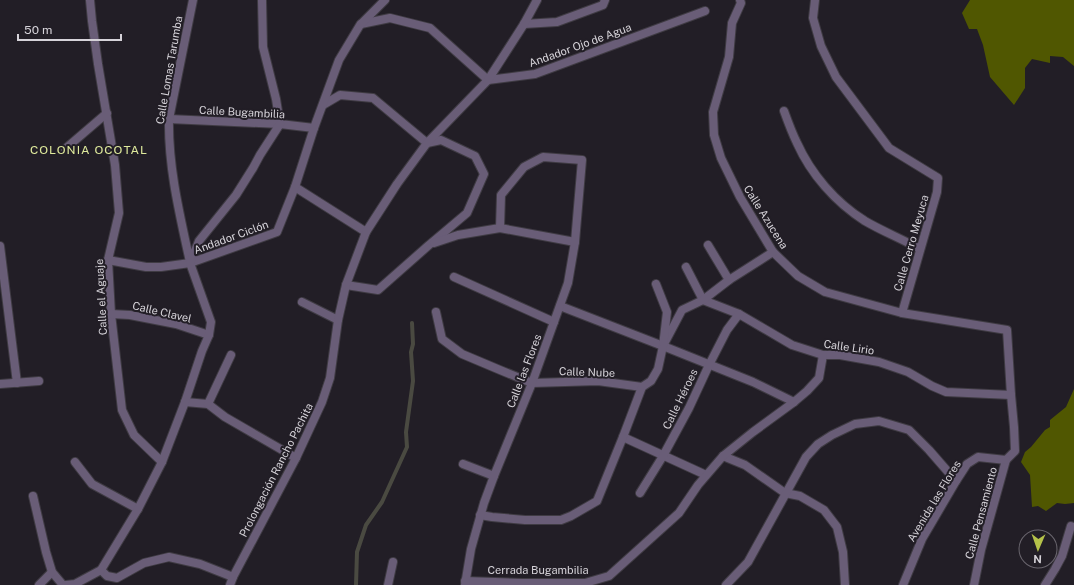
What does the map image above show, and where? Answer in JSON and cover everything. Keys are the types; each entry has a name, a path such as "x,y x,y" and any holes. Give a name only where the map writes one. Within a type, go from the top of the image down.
{"street":[{"name":"Calle el Aguaje","path":"90,0 98,64 115,165 119,213 108,260 111,314 122,410 134,434 162,462"},
{"name":"Calle Lomas Tarumba","path":"190,263 172,171 169,119 193,0"},
{"path":"66,585 75,584 101,570 138,509 162,462 185,402 202,350 209,335 211,322 190,263 199,241 236,195 280,124 276,99 263,47 262,0"},
{"name":"Andador Ciclón","path":"108,260 161,267 190,263 277,232 295,187 314,128 339,60 360,24 385,0"},
{"name":"Prolongación Rancho Pachita","path":"230,585 296,458 322,402 330,378 338,320 346,285 366,232 397,184 427,143 488,80 524,24 537,0"},
{"path":"524,24 557,22 603,5 605,0"},
{"name":"Calle Azucena","path":"740,0 741,3 732,23 729,57 713,112 714,135 721,158 740,196 773,252 798,276 825,292 902,313 1007,330"},
{"name":"Calle Cerro Meyuca","path":"815,0 813,18 821,46 836,77 889,148 938,178 937,192 902,313"},
{"name":"Andador Ojo de Agua","path":"488,80 535,74 705,11"},
{"path":"360,24 390,18 430,28 488,80"},
{"path":"323,105 340,95 374,98 427,143 441,140 475,156 484,174 467,213 378,290 346,285"},
{"path":"784,111 797,143 810,167 823,185 842,203 865,220 920,248"},
{"path":"65,149 107,113"},
{"name":"Calle Bugambilia","path":"169,119 280,124 314,128"},
{"name":"Calle las Flores","path":"465,583 471,549 480,515 494,476 532,383 568,283 575,242 582,160 543,157 524,167 501,194 500,228"},
{"path":"295,187 366,232"},
{"path":"430,245 458,235 500,228 575,242"},
{"path":"708,245 729,280"},
{"path":"0,246 17,383"},
{"path":"663,346 682,310 703,300 729,280 773,252"},
{"path":"686,267 703,300"},
{"path":"454,278 554,322"},
{"path":"480,515 525,520 561,520 571,516 597,500 642,387 650,381 658,369 663,346 667,312 656,284"},
{"name":"Calle Lirio","path":"703,300 739,314 792,345 823,355 840,355 879,362 908,372 932,386 946,392 1011,395"},
{"path":"302,302 338,320"},
{"path":"560,306 753,382 794,402"},
{"path":"436,312 442,339 462,354 532,383"},
{"name":"Calle Clavel","path":"111,314 130,315 176,324 209,335"},
{"name":"Calle Héroes","path":"640,493 663,456 689,408 727,330 739,314"},
{"name":"Calle Pensamiento","path":"974,585 981,550 1006,460 1015,451 1007,330"},
{"path":"208,404 231,354"},
{"path":"623,437 706,475 723,456 794,402 820,378 823,355"},
{"path":"0,384 39,381"},
{"name":"Calle Nube","path":"532,383 598,381 642,387"},
{"path":"185,402 208,404 226,417 296,458"},
{"path":"726,585 748,562 806,457 818,444 854,424 879,421 909,430 956,481"},
{"path":"723,456 744,465 785,493 800,496 824,510 837,527 843,552 845,585"},
{"name":"Avenida las Flores","path":"903,585 922,539 967,464 978,457 1006,460"},
{"path":"75,462 92,484 138,509"},
{"path":"463,464 494,476"},
{"name":"Cerrada Bugambilia","path":"465,583 585,583 609,576 679,513 706,475"},
{"path":"32,496 52,572 63,585"},
{"path":"1045,585 1062,556 1071,526"},
{"path":"101,570 107,576 117,578 144,563 169,557 200,564 233,577"},
{"path":"388,585 393,562"},
{"path":"39,585 52,572"}],"green space":[{"path":"970,0 1074,0 1074,66 1063,57 1050,56 1050,63 1032,59 1025,68 1025,88 1014,105 990,77 983,45 977,29 969,29 962,13"},
{"path":"1074,389 1074,503 1057,503 1046,511 1038,506 1032,507 1030,475 1021,462 1025,452 1045,430 1050,427 1050,420 1066,407"}],"waterway":[{"path":"356,585 357,552 366,525 382,502 407,447 406,432 413,381 411,352 413,344 412,323"}],"district":[{"name":"COLONIA OCOTAL","path":"89,150"}]}
